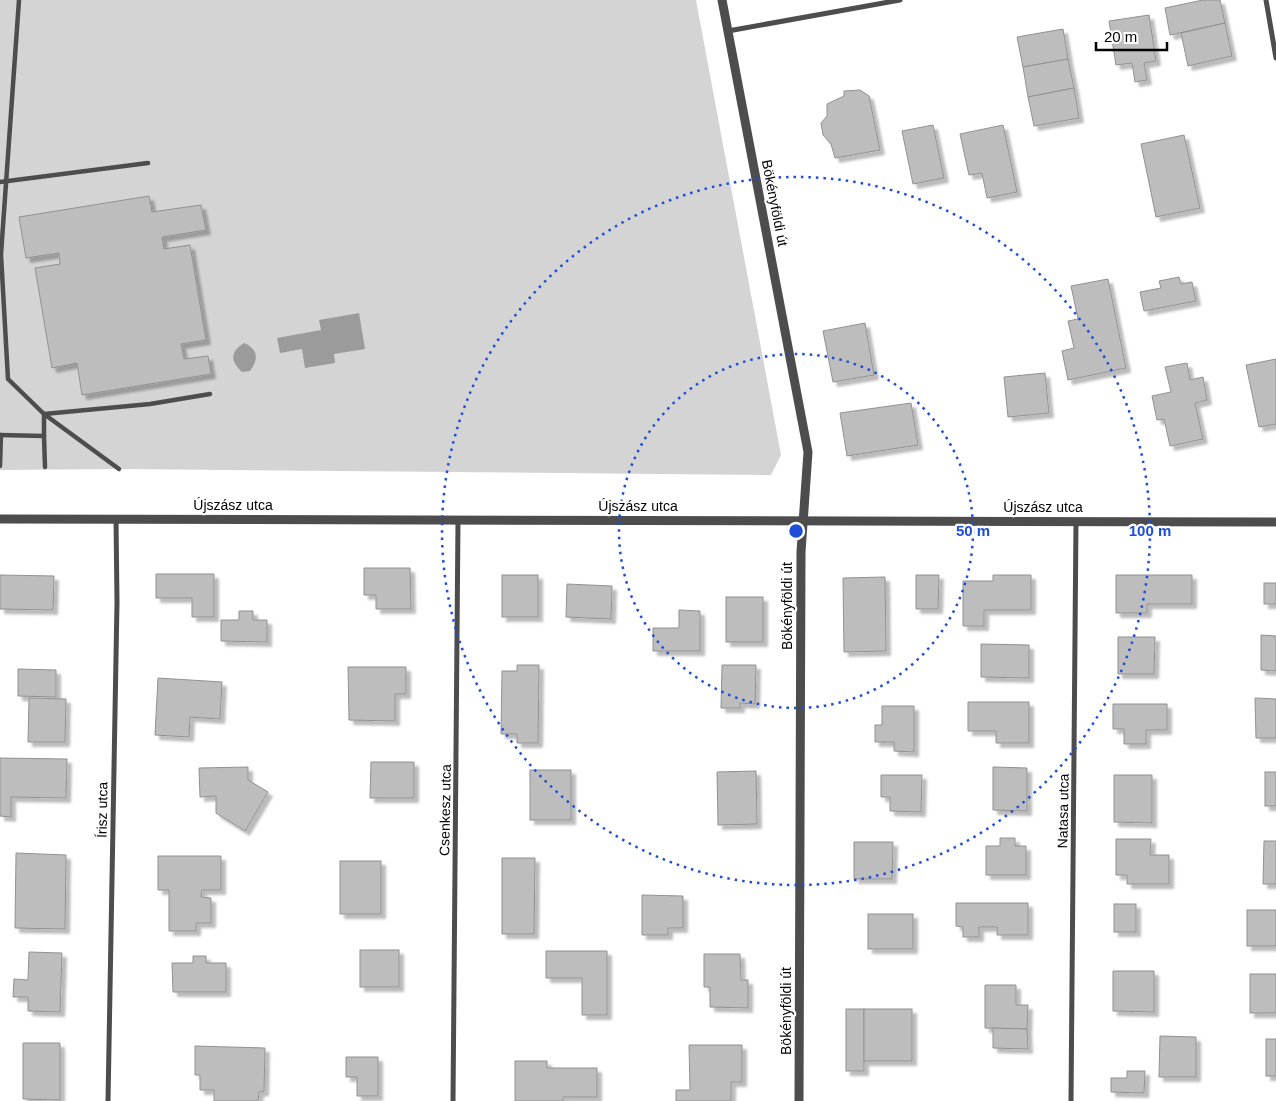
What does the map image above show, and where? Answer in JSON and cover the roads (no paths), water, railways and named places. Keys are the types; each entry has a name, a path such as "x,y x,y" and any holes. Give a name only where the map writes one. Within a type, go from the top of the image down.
{"street":[{"path":"19,0 1,254 8,379 44,414 119,469"},
{"name":"Bökényföldi út","path":"722,0 808,452 801,552 799,1101"},
{"path":"728,31 900,0"},
{"path":"1266,0 1276,58"},
{"path":"0,182 148,164"},
{"path":"44,414 150,404 210,394"},
{"path":"44,414 45,467"},
{"path":"0,466 1,435 44,436"},
{"name":"Újszász utca","path":"0,519 1076,520 1276,522"},
{"name":"Írisz utca","path":"108,1101 117,622 116,519"},
{"name":"Csenkesz utca","path":"452,1101 458,520"},
{"name":"Natasa utca","path":"1071,1101 1076,520"}]}
